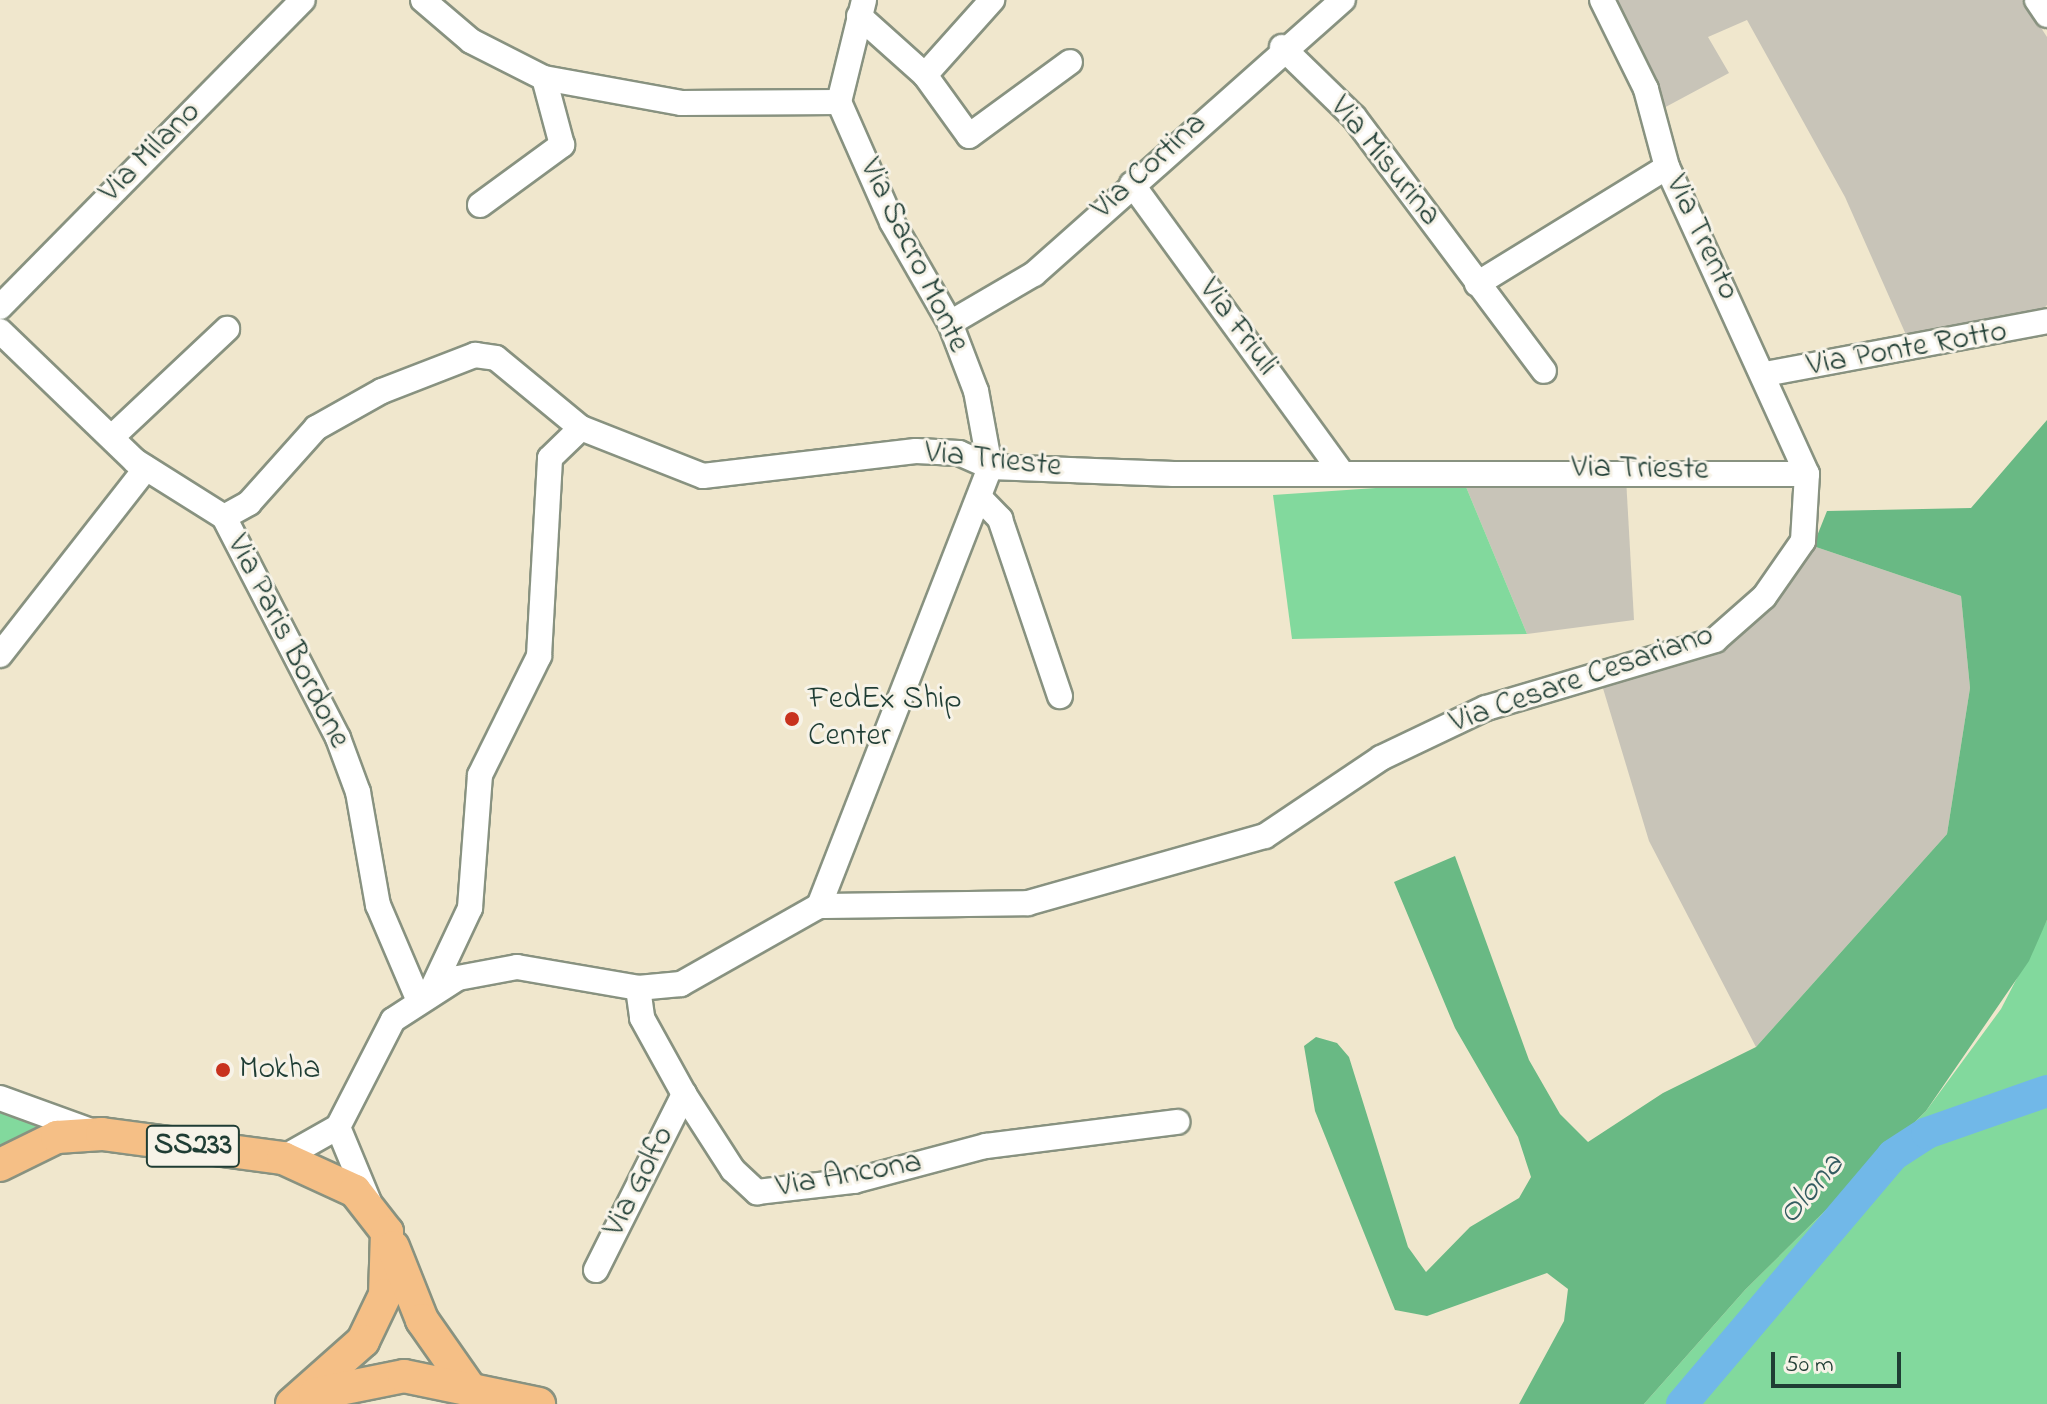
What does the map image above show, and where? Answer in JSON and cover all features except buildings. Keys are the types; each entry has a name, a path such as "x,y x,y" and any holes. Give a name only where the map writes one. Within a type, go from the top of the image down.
{"main road":[{"name":"SS233","path":"0,1165 57,1137 102,1134 283,1158 328,1174 379,1219"},
{"path":"379,1219 452,1391"},
{"path":"294,1402 356,1349 378,1318 389,1268 379,1219"},
{"path":"294,1402 354,1381 404,1376 452,1391 539,1404"}],"street":[{"name":"Via Milano","path":"0,307 303,0"},
{"path":"423,0 471,41 544,78 681,103 839,102 861,8"},
{"path":"925,75 992,0"},
{"name":"Via Cortina","path":"950,323 1034,274 1288,43 1343,0"},
{"name":"Via Trento","path":"1602,0 1646,89 1667,167 1765,374 1807,474"},
{"path":"2037,0 2047,15"},
{"path":"861,8 925,75 969,136 1070,62"},
{"name":"Via Misurina","path":"1288,43 1354,117 1544,371"},
{"path":"480,205 562,145 544,78"},
{"name":"Via Sacro Monte","path":"819,906 981,499 990,467 976,391 950,323 892,222 839,102"},
{"path":"1477,284 1667,167"},
{"name":"Via Friuli","path":"1132,184 1342,473"},
{"name":"Via Ponte Rotto","path":"1765,374 2047,321"},
{"path":"112,437 227,329"},
{"name":"Via Paris Bordone","path":"0,331 146,468 224,517 317,694 358,792 378,905 424,995"},
{"name":"Via Trieste","path":"224,517 249,503 316,428 455,359 496,358 581,428 703,476 916,451 959,453 990,467 1342,473 1807,474"},
{"path":"283,1158 338,1127 372,1052 424,995 470,908 480,775 539,656 550,458 581,428"},
{"path":"0,655 146,468"},
{"name":"Via Cesare Cesariano","path":"424,995 517,967 638,988 681,984 819,906 1028,903 1265,836 1381,758 1486,708 1715,640 1764,597 1803,541 1807,474"},
{"path":"981,499 1000,519 1060,696"},
{"name":"Via Ancona","path":"638,988 642,1018 684,1094 733,1170 757,1192 854,1181 986,1146 1177,1122"},
{"name":"Via Golfo","path":"596,1270 684,1094"},
{"path":"0,1098 102,1134"},
{"path":"338,1127 379,1219"}],"shaded area":[{"path":"1613,0 2023,0 2047,37 2047,305 2037,316 1907,337 1845,197 1747,20 1708,37 1729,73 1660,110"},
{"path":"1626,478 1634,620 1527,634 1464,482"},
{"path":"1813,546 1961,596 1970,688 1947,834 1756,1047 1649,841 1602,685 1719,647 1769,612"}],"green space":[{"path":"2047,420 2047,920 2029,961 1926,1111 1745,1290 1644,1404 1519,1404 1564,1321 1568,1289 1547,1273 1427,1316 1395,1310 1315,1111 1304,1046 1316,1037 1337,1043 1349,1057 1408,1247 1426,1272 1470,1227 1519,1198 1531,1177 1518,1137 1455,1028 1394,882 1455,856 1529,1060 1560,1114 1588,1142 1663,1093 1756,1047 1947,834 1970,688 1961,596 1813,546 1827,511 1971,508"},
{"path":"1464,482 1527,634 1292,639 1273,495"},
{"path":"2047,920 2047,1404 1644,1404 1745,1290 1926,1111 2001,1009"},
{"path":"0,1110 11,1116 38,1127 0,1147"}],"waterway":[{"name":"Olona","path":"1682,1404 1893,1155 1927,1133 2047,1091"}],"place":[{"name":"FedEx Ship Center","path":"792,719"},
{"name":"Mokha","path":"223,1070"}]}
